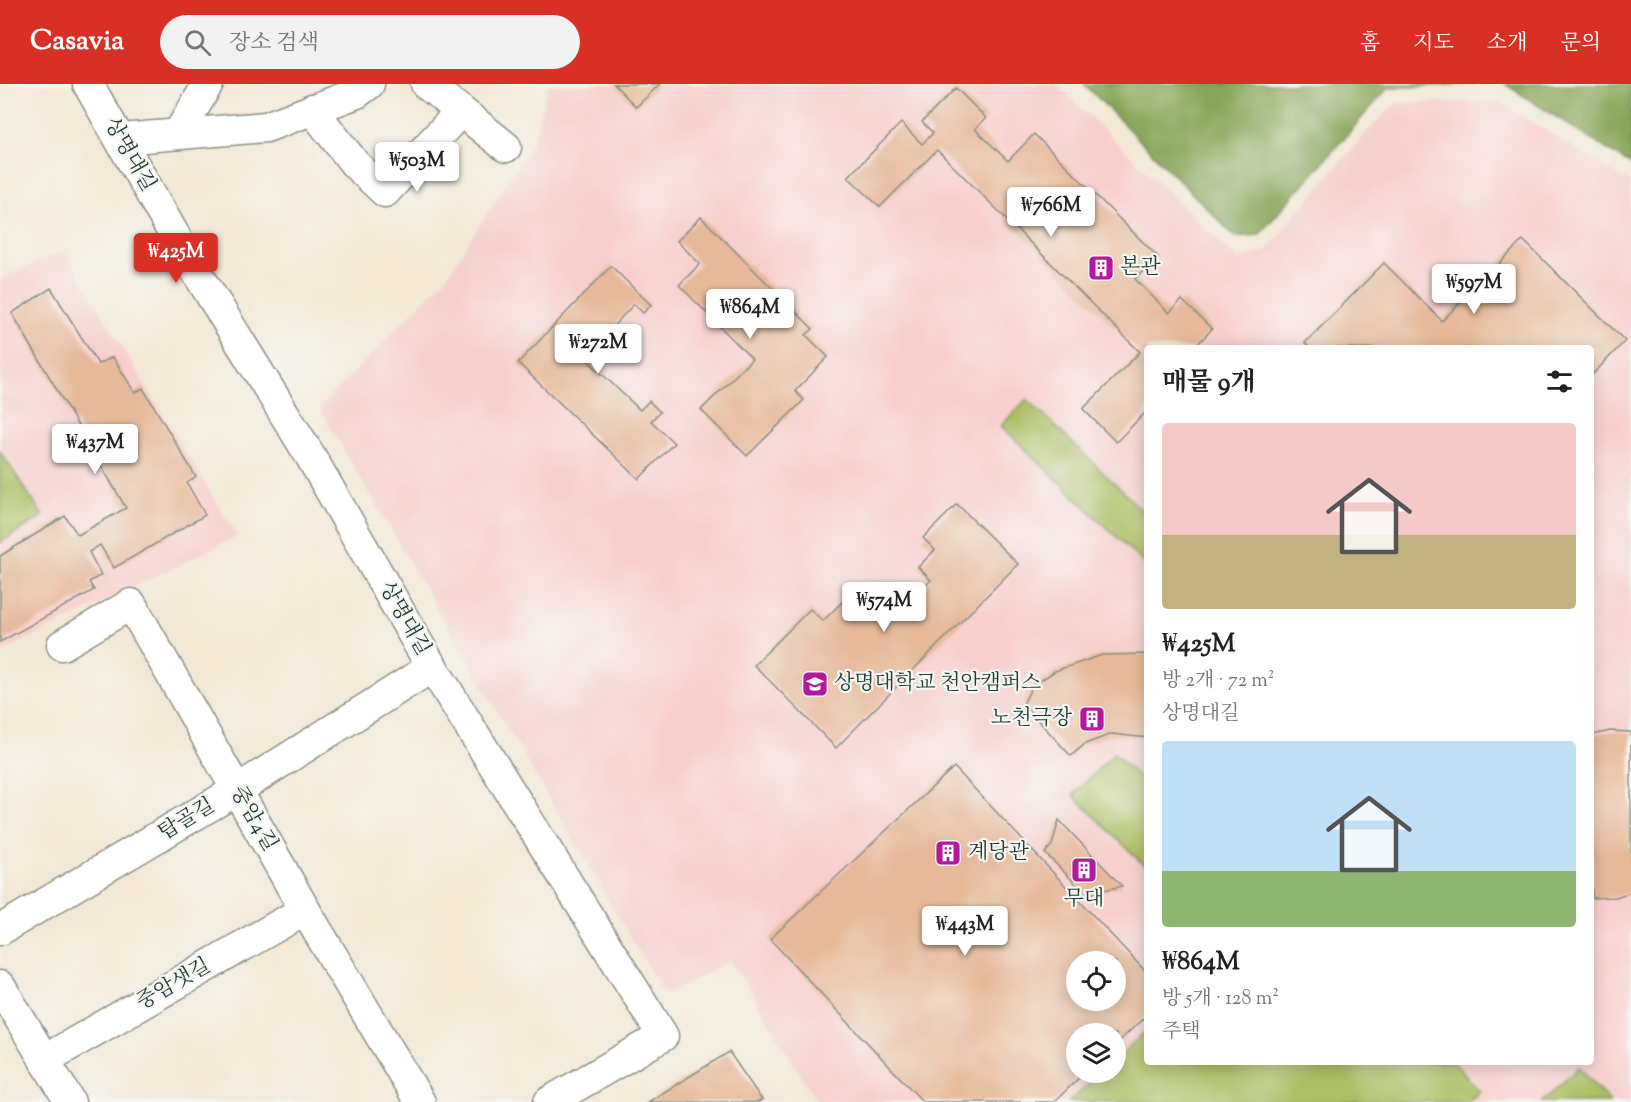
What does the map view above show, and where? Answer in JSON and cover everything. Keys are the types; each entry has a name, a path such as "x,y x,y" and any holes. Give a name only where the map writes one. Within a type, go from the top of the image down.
{"street":[{"name":"상명대길","path":"88,84 180,245 311,458 432,667 663,1036 549,1102"},
{"path":"178,134 208,84"},
{"path":"120,139 266,127 357,93 369,84"},
{"path":"426,84 506,147"},
{"path":"312,110 355,164 385,192 461,111"},
{"name":"중암4길","path":"62,645 130,603 305,910 420,1102"},
{"name":"탑골길","path":"0,930 237,790 432,667"},
{"name":"중암샛길","path":"44,1060 305,910"},
{"path":"0,987 70,1102"}],"shaded area":[{"name":"상명대학교 천안캠퍼스","path":"549,84 1056,84 1239,260 1266,251 1347,154 1395,103 1497,101 1631,183 1631,1102 817,1102 731,960 665,996 319,408 446,278 532,143"},
{"path":"64,251 237,536 0,653 0,279"}],"green space":[{"path":"1084,84 1474,84 1388,88 1259,235 1235,237"},
{"path":"1505,84 1631,84 1631,165"},
{"path":"1027,399 1144,512 1144,563 1001,426"},
{"path":"0,451 43,516 0,543"},
{"path":"1114,753 1144,782 1144,865 1073,795"},
{"path":"1144,1033 1144,1065 1456,1065 1480,1091 1468,1102 1069,1102 1090,1083 1126,1083 1126,1050"},
{"path":"1579,1067 1610,1102 1542,1102"}],"building":[{"path":"614,84 660,84 636,107"},
{"name":"본관","path":"956,88 986,118 975,129 1008,161 1034,134 1158,257 1135,279 1169,313 1182,300 1212,329 1197,345 1144,345 1144,414 1116,442 1083,409 1140,352 937,150 880,207 848,177 901,123 922,144 933,133 922,122"},
{"path":"701,217 813,329 806,335 828,357 795,391 804,400 747,456 701,410 752,359 679,285 700,264 677,241"},
{"path":"1523,240 1625,341 1594,373 1594,345 1307,345 1305,343 1384,263 1442,321"},
{"path":"611,266 651,305 643,313 634,304 584,357 640,410 649,401 660,412 651,421 674,443 639,479 518,363"},
{"path":"51,288 98,364 113,357 135,393 143,388 196,477 187,483 205,515 114,568 100,545 89,552 101,575 89,582 94,590 0,642 0,556 65,516 78,535 126,508 12,313"},
{"path":"957,504 1018,564 836,748 754,665 810,609 823,621 842,602 857,616 873,599 893,619 931,580 918,567 935,550 923,538"},
{"name":"노천극장","path":"1144,654 1144,738 1112,734 1085,744 1071,756 1023,704 1032,686 1055,671 1102,655"},
{"path":"1610,731 1631,732 1631,892 1616,897 1594,898 1594,735"},
{"name":"계당관","path":"954,767 1144,970 1144,1018 1126,1035 1126,1023 1066,1023 1066,1083 1074,1083 1054,1102 923,1102 770,939"},
{"name":"무대","path":"1059,820 1122,886 1095,892 1089,897 1045,853 1052,845"},
{"path":"729,1052 762,1100 758,1102 648,1102"}],"place":[{"name":"본관","path":"1101,268"},
{"name":"상명대학교 천안캠퍼스","path":"815,684"},
{"name":"노천극장","path":"1092,719"},
{"name":"계당관","path":"948,853"},
{"name":"무대","path":"1084,870"}]}
